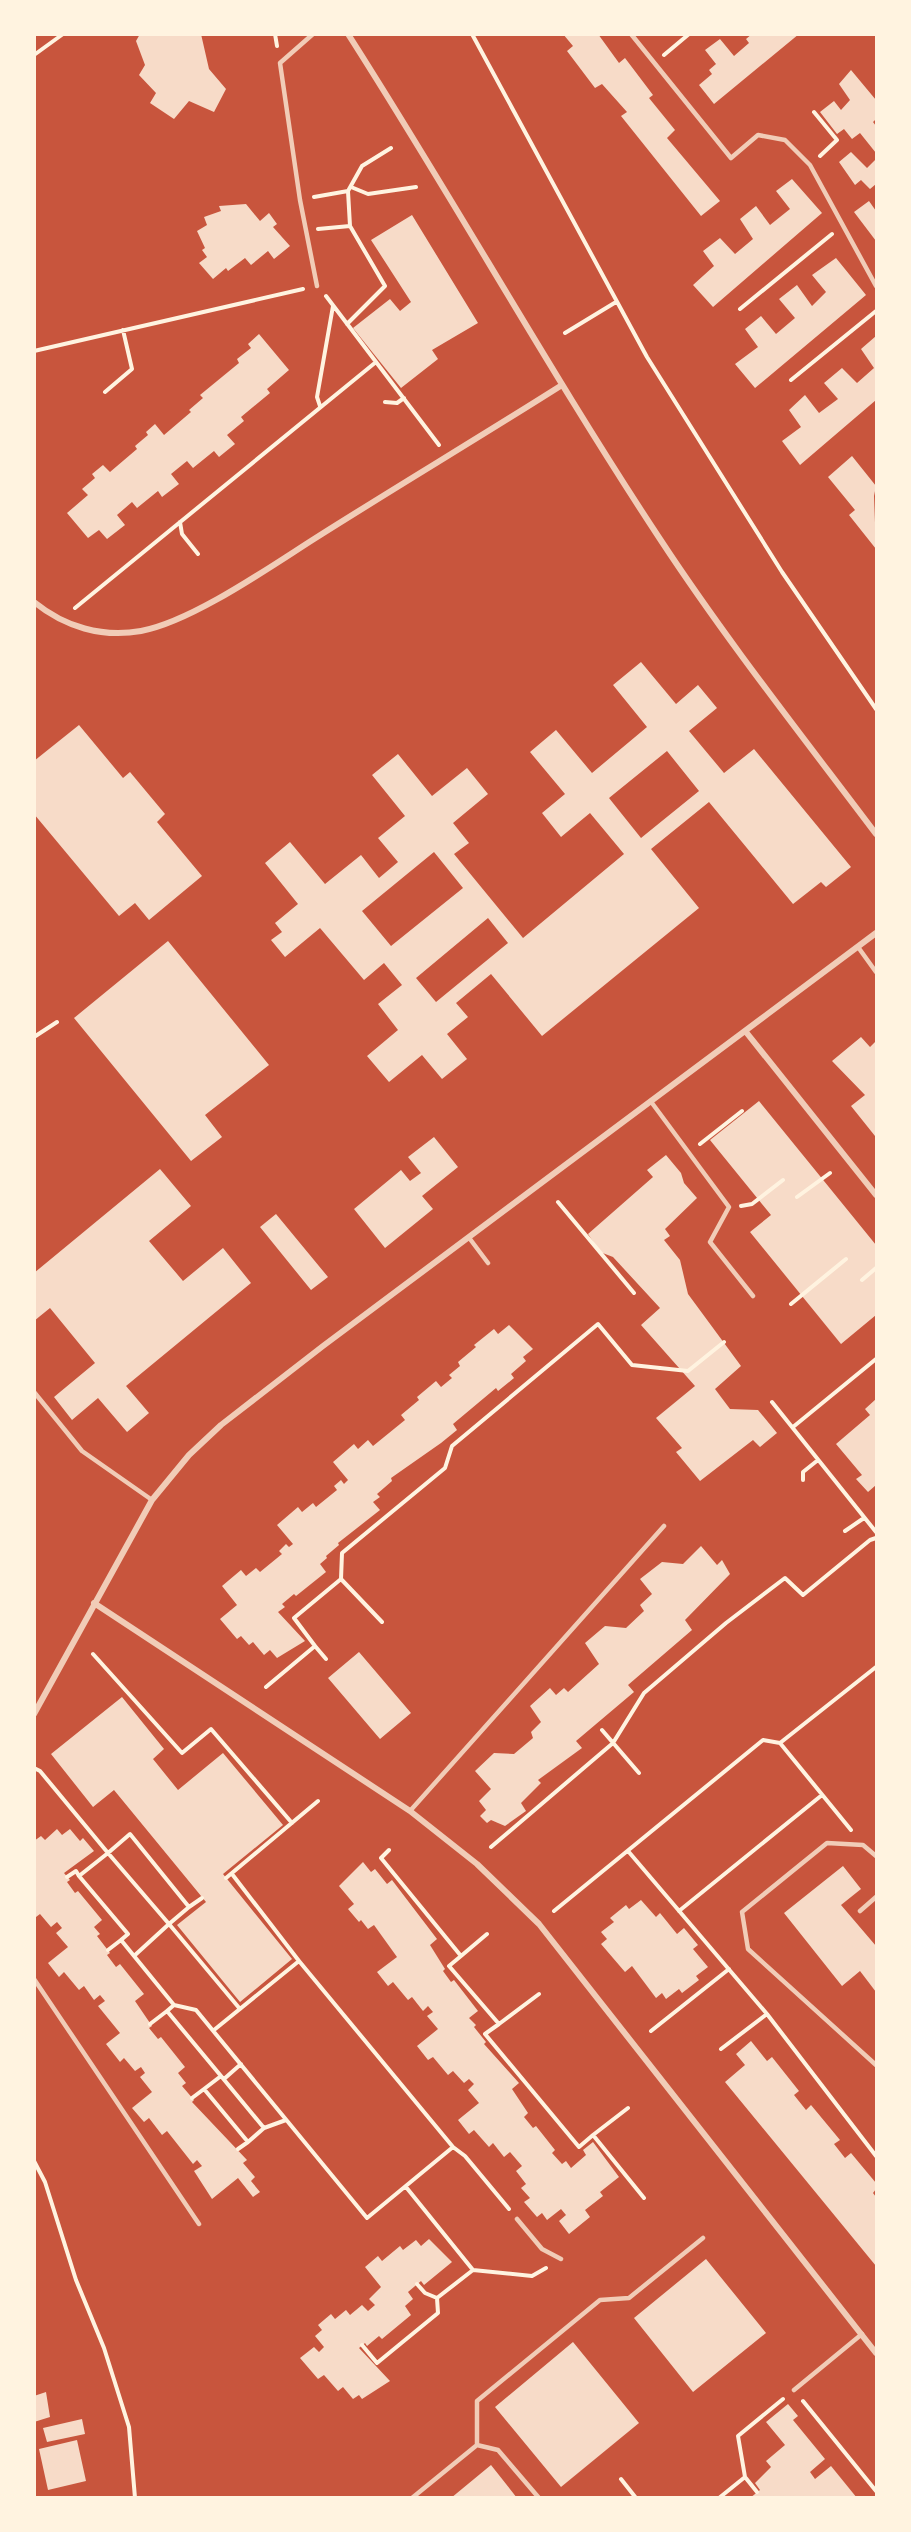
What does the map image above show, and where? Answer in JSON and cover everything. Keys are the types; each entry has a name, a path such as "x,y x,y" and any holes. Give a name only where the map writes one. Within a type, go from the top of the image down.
{"street":[{"path":"348,34 424,155 562,385 696,592 876,834"},
{"path":"34,602 64,621 88,631 115,633 142,631 186,614 228,592 562,385"},
{"path":"34,1714 152,1500 189,1455 221,1425 323,1346 470,1239 876,933"},
{"path":"746,1032 876,1195"},
{"path":"94,1603 410,1811 477,1864 539,1924 876,2353"}],"lane":[{"path":"314,34 280,63 300,200 317,286"},
{"path":"632,34 731,158 758,135 785,140 810,165 876,286"},
{"path":"858,947 876,972"},
{"path":"652,1103 729,1207 710,1242 753,1296"},
{"path":"470,1239 489,1263"},
{"path":"34,1392 82,1451 152,1500"},
{"path":"410,1811 664,1526"},
{"path":"876,1856 863,1845 827,1843 742,1912 748,1950 876,2065"},
{"path":"860,1911 876,1897"},
{"path":"34,1979 199,2224"},
{"path":"517,2219 542,2249 561,2259"},
{"path":"477,2445 477,2401 600,2300 629,2298 704,2238"},
{"path":"794,2390 862,2334"},
{"path":"412,2498 477,2445"},
{"path":"477,2445 498,2450 539,2498"}],"path":[{"path":"34,55 63,34"},
{"path":"472,34 616,302 692,431 876,709"},
{"path":"654,63 689,34"},
{"path":"810,165 837,140 814,112"},
{"path":"347,324 385,286 350,226 350,189 362,166 391,148"},
{"path":"300,200 350,189 368,194 416,187"},
{"path":"740,309 843,225"},
{"path":"306,231 350,226"},
{"path":"34,351 317,286 447,456"},
{"path":"565,333 616,302"},
{"path":"320,406 317,397 333,305"},
{"path":"791,380 876,311"},
{"path":"105,392 132,369 123,330"},
{"path":"75,608 376,362"},
{"path":"385,402 397,403 404,398"},
{"path":"180,522 182,534 198,554"},
{"path":"34,1037 57,1022"},
{"path":"690,1153 742,1111"},
{"path":"797,1197 830,1173"},
{"path":"729,1207 752,1204 783,1180"},
{"path":"558,1202 634,1293"},
{"path":"791,1304 846,1259"},
{"path":"862,1280 876,1268"},
{"path":"382,1622 341,1579 342,1553 445,1468 452,1446 484,1425 598,1324 632,1365 688,1371 724,1341"},
{"path":"793,1428 876,1359"},
{"path":"772,1402 876,1532"},
{"path":"803,1480 803,1472 818,1460"},
{"path":"845,1531 864,1518"},
{"path":"491,1847 614,1743 644,1693 726,1623 785,1578 803,1595 870,1540 876,1538"},
{"path":"326,1659 294,1618 341,1579"},
{"path":"266,1687 315,1646"},
{"path":"93,1654 182,1753 211,1729 292,1823"},
{"path":"780,1743 876,1667"},
{"path":"602,1730 639,1773"},
{"path":"555,1911 763,1740 780,1743 863,1845"},
{"path":"34,1768 40,1771 240,2009"},
{"path":"679,1911 822,1795"},
{"path":"226,1878 318,1802"},
{"path":"79,1876 130,1834 189,1907"},
{"path":"389,1851 381,1858 461,1956"},
{"path":"628,1851 767,2014 876,2156"},
{"path":"68,1877 76,1871 128,1934 108,1950"},
{"path":"232,1874 299,1961 453,2147 465,2156 517,2219"},
{"path":"134,1956 202,1898"},
{"path":"487,1934 449,1966 499,2024"},
{"path":"122,1940 174,2005 196,2010 214,2030 367,2218 453,2147"},
{"path":"214,2030 299,1961"},
{"path":"651,2031 729,1969"},
{"path":"539,1994 485,2034 579,2147 627,2108"},
{"path":"150,2024 174,2005"},
{"path":"167,2011 264,2128"},
{"path":"721,2049 767,2014"},
{"path":"192,2098 242,2064"},
{"path":"204,2089 248,2142"},
{"path":"238,2149 264,2128 286,2120"},
{"path":"593,2136 644,2198"},
{"path":"34,2161 45,2182 76,2280 104,2348 129,2427 135,2498"},
{"path":"405,2187 473,2270"},
{"path":"437,2298 473,2270 532,2276 561,2259"},
{"path":"417,2284 425,2293 437,2298"},
{"path":"362,2346 377,2363 438,2313 437,2298"},
{"path":"757,2492 745,2476 738,2436 794,2390 876,2490"},
{"path":"719,2498 745,2476"},
{"path":"621,2479 636,2498"}],"building":[{"path":"140,34 201,34 209,69 226,89 214,112 189,101 174,119 150,103 156,93 139,75 145,65 136,41"},
{"path":"563,34 598,34 619,63 625,58 653,95 649,98 675,130 667,138 720,201 701,216 621,116 627,112 602,84 595,88 567,51 573,46"},
{"path":"752,34 799,34 714,104 699,85 712,74 709,70 716,64 705,50 720,39 734,56 749,43 746,39"},
{"path":"851,70 876,100 876,119 873,122 876,126 876,153 860,133 852,139 844,129 837,134 820,112 834,101 841,110 850,100 839,84"},
{"path":"851,152 867,168 876,159 876,184 870,189 861,180 855,185 839,162"},
{"path":"792,179 822,213 713,307 693,285 714,266 703,251 720,238 735,254 753,239 740,219 756,206 770,225 790,209 776,191"},
{"path":"869,201 876,211 876,241 854,212"},
{"path":"246,204 260,221 269,213 277,224 273,227 290,246 274,259 268,251 251,265 245,258 228,271 226,268 213,279 199,263 207,257 202,250 205,248 197,231 207,225 204,217 221,211 219,206"},
{"path":"412,215 478,323 432,350 438,359 401,388 353,328 390,299 400,311 411,302 371,240"},
{"path":"836,258 866,295 755,388 735,364 758,347 745,329 761,316 776,334 795,318 779,299 797,285 812,306 826,292 812,275"},
{"path":"259,334 289,370 267,389 270,393 241,417 244,421 227,435 235,444 219,457 214,451 193,468 187,461 171,474 179,484 162,497 158,491 137,508 132,502 117,515 125,525 107,539 99,530 88,538 67,513 88,495 82,489 95,478 92,474 103,465 110,472 137,449 135,446 148,435 146,432 155,424 164,435 191,412 189,410 203,398 200,395 239,363 237,359 251,348 248,344"},
{"path":"876,336 876,400 800,465 782,441 801,427 789,410 805,395 819,413 838,399 824,383 842,368 857,383 874,368 861,349"},
{"path":"852,456 876,486 874,496 876,549 849,515 855,510 828,477"},
{"path":"641,662 676,704 698,685 717,708 689,731 724,773 754,749 851,867 826,887 821,882 793,904 709,802 651,849 699,908 542,1036 491,974 456,1003 468,1017 447,1034 467,1059 442,1079 422,1055 389,1082 367,1056 398,1030 378,1004 402,985 384,963 364,980 320,928 285,957 271,940 282,932 275,923 298,904 265,863 290,842 325,884 361,855 379,878 398,862 378,838 405,816 372,775 398,754 432,796 467,768 488,794 453,823 469,843 454,854 523,938 624,854 590,813 561,837 542,813 565,794 530,752 556,730 592,773 647,727 613,685","holes":["667,751 699,791 641,838 609,798","434,852 463,888 391,946 362,911","488,918 508,943 436,1002 416,978"]},
{"path":"79,725 123,778 130,772 165,814 157,822 202,876 149,920 135,903 119,916 34,814 34,761"},
{"path":"168,941 269,1065 205,1115 222,1137 191,1161 74,1018"},
{"path":"861,1037 870,1047 876,1041 875,1136 851,1106 865,1095 832,1061"},
{"path":"759,1101 876,1245 876,1315 841,1344 750,1232 771,1215 710,1140"},
{"path":"434,1137 458,1167 422,1196 433,1209 385,1248 354,1209 401,1170 410,1181 421,1173 408,1157"},
{"path":"666,1155 697,1198 665,1229 670,1236 664,1240 680,1260 688,1294 741,1366 715,1389 730,1409 758,1410 777,1433 760,1447 753,1440 700,1481 676,1452 682,1448 656,1418 695,1386 641,1325 660,1308 613,1257 600,1252 588,1234 653,1177 647,1170"},
{"path":"160,1169 191,1206 149,1241 183,1281 223,1248 251,1283 126,1386 149,1413 127,1432 98,1398 72,1420 54,1397 95,1363 50,1308 34,1321 34,1273"},
{"path":"276,1214 328,1277 311,1290 260,1227"},
{"path":"509,1325 533,1349 523,1357 526,1361 511,1374 514,1378 498,1391 496,1388 453,1424 457,1430 391,1478 392,1481 377,1494 380,1497 373,1502 380,1510 338,1543 339,1545 326,1556 327,1558 320,1564 326,1572 282,1604 285,1607 278,1612 305,1641 277,1658 270,1650 264,1655 253,1642 249,1645 241,1636 237,1639 220,1619 237,1605 222,1586 241,1570 246,1576 256,1568 260,1572 282,1554 279,1551 286,1544 289,1547 293,1544 277,1525 298,1507 302,1512 313,1503 316,1507 337,1490 334,1486 341,1480 344,1484 348,1480 333,1462 354,1444 358,1449 368,1440 373,1446 405,1420 401,1415 419,1400 417,1397 436,1381 441,1387 452,1378 449,1375 460,1366 458,1362 476,1347 474,1345 494,1329 498,1334"},
{"path":"876,1399 876,1485 868,1492 856,1479 862,1475 836,1444 870,1415 865,1409"},
{"path":"701,1546 717,1565 722,1560 730,1574 685,1620 692,1630 628,1685 634,1692 576,1741 582,1748 538,1780 541,1783 521,1803 526,1811 505,1826 491,1820 487,1823 480,1816 486,1810 479,1801 491,1789 475,1771 494,1753 514,1754 533,1738 531,1732 541,1722 530,1706 550,1688 556,1695 564,1688 568,1692 599,1664 585,1643 605,1626 626,1628 644,1611 640,1605 652,1594 640,1579 662,1562 683,1564"},
{"path":"359,1652 411,1713 380,1739 328,1678"},
{"path":"122,1697 164,1749 153,1759 178,1790 223,1753 283,1825 223,1874 292,1959 240,2002 177,1925 206,1902 114,1790 93,1807 51,1754"},
{"path":"57,1829 62,1835 70,1829 80,1841 83,1838 94,1851 64,1873 70,1880 67,1882 75,1893 78,1891 102,1920 94,1927 100,1934 97,1936 110,1953 107,1955 116,1967 120,1964 144,1994 135,2001 152,2026 149,2028 158,2039 161,2037 185,2067 178,2073 186,2083 182,2086 194,2100 192,2102 247,2160 243,2163 255,2177 251,2181 260,2192 253,2197 238,2178 212,2199 194,2171 202,2166 197,2160 193,2164 167,2131 162,2135 149,2118 144,2122 132,2108 152,2092 140,2077 145,2073 141,2067 135,2071 124,2058 120,2062 106,2044 120,2033 98,2006 105,2001 100,1995 94,2000 84,1986 79,1990 64,1972 59,1977 48,1963 68,1947 56,1933 62,1928 57,1922 51,1927 40,1914 36,1917 34,1915 34,1841 41,1836 45,1840"},
{"path":"363,1862 371,1872 375,1869 387,1884 392,1880 437,1939 430,1945 445,1969 443,1971 451,1982 454,1980 478,2011 469,2018 486,2042 484,2044 519,2083 512,2089 528,2113 524,2117 533,2128 536,2126 555,2150 552,2153 562,2164 566,2161 571,2168 586,2155 583,2150 593,2142 619,2177 600,2192 603,2196 585,2210 590,2217 569,2234 559,2221 566,2215 561,2209 547,2220 542,2213 537,2217 524,2202 530,2198 521,2188 526,2184 516,2171 522,2166 510,2152 504,2157 493,2143 489,2147 474,2130 469,2134 458,2120 479,2103 468,2090 474,2084 469,2079 464,2083 453,2071 448,2075 433,2057 428,2060 417,2046 438,2029 427,2016 433,2012 428,2006 423,2011 412,1997 408,2000 393,1982 388,1986 377,1972 397,1957 374,1925 368,1929 348,1909 354,1904 339,1886"},
{"path":"843,1866 861,1889 841,1905 876,1946 876,1992 860,1971 842,1986 784,1913"},
{"path":"641,1900 656,1917 660,1913 677,1934 684,1928 698,1945 693,1949 708,1967 696,1976 699,1980 682,1993 679,1989 666,1999 662,1993 656,1998 632,1966 625,1972 601,1944 607,1939 601,1932 614,1922 610,1918 626,1905 629,1909"},
{"path":"751,2041 767,2061 772,2057 799,2091 794,2095 806,2110 811,2105 840,2140 834,2144 845,2158 851,2153 876,2183 873,2193 876,2197 876,2266 725,2082 745,2065 736,2054"},
{"path":"429,2239 452,2262 424,2285 421,2281 408,2292 413,2299 405,2306 411,2315 382,2339 379,2336 367,2346 365,2343 359,2348 390,2381 362,2399 359,2395 353,2399 343,2387 338,2391 324,2375 318,2379 300,2358 314,2347 319,2352 324,2347 315,2336 322,2330 318,2325 331,2314 335,2319 346,2310 350,2315 362,2305 368,2311 375,2305 369,2299 381,2287 365,2267 378,2256 382,2261 400,2246 403,2250 416,2240 421,2246"},
{"path":"706,2259 766,2333 693,2392 634,2318"},
{"path":"573,2342 639,2423 561,2487 495,2407"},
{"path":"46,2392 50,2417 34,2422 34,2396"},
{"path":"788,2404 798,2416 793,2420 825,2459 810,2472 815,2479 831,2466 857,2498 750,2498 760,2490 755,2483 771,2467 766,2461 785,2445 766,2422"},
{"path":"82,2419 85,2434 47,2442 43,2428"},
{"path":"77,2440 86,2481 48,2490 39,2449"},
{"path":"491,2465 517,2498 451,2498"}]}
